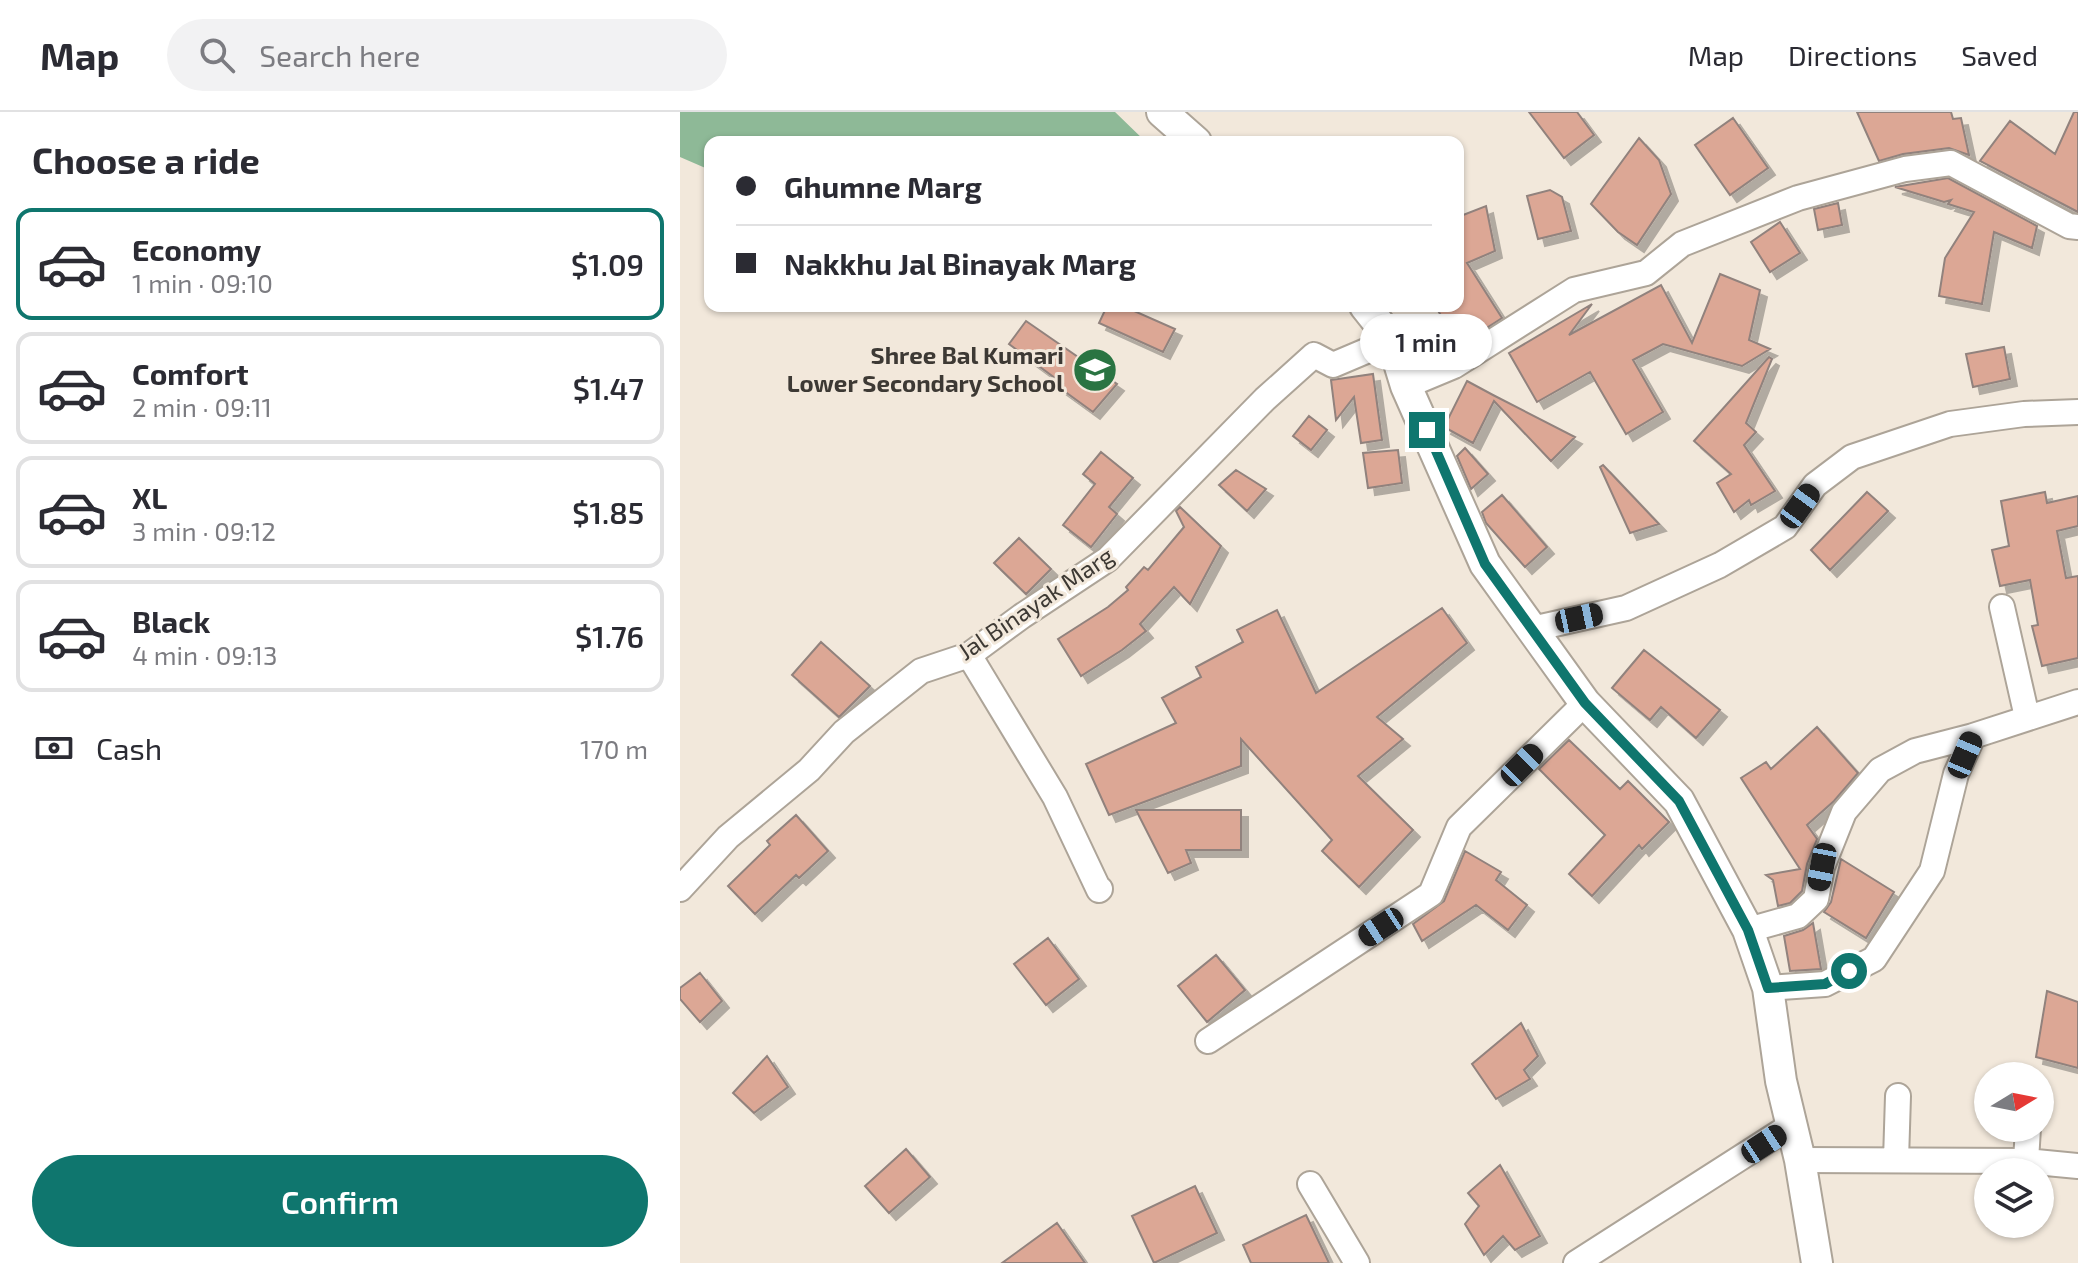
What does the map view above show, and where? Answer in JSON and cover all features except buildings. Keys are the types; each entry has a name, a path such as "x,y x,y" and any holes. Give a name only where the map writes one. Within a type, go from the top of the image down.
{"street":[{"path":"1162,112 1189,136"},
{"path":"1406,386 1454,366 1574,290 1646,273 1682,244 1798,198 1905,169 1951,163 2069,226 2078,227"},
{"path":"1370,312 1392,340 1406,386 1485,564 1585,703 1679,801 1748,930 1768,988 1781,1081 1800,1160 1817,1263"},
{"name":"Jal Binayak Marg","path":"680,889 728,837 809,770 844,732 921,671 969,655 1108,559 1265,399 1314,355 1333,365 1392,340"},
{"path":"1532,629 1626,608 1720,565 1785,527 1815,485 1852,457 1950,424 2024,414 2078,412"},
{"path":"2002,607 2027,717"},
{"path":"969,655 1055,797 1100,889"},
{"path":"1748,930 1798,916 1816,899 1822,867 1844,812 1880,770 1915,751 2078,702"},
{"path":"1208,1041 1431,894 1459,827 1585,703"},
{"path":"1768,988 1825,984 1874,959 1932,871 1956,774 1973,736"},
{"path":"1896,1160 1898,1096"},
{"path":"1576,1263 1790,1126"},
{"path":"1800,1160 1974,1161"},
{"path":"2054,1164 2078,1166"},
{"path":"1310,1184 1357,1263"}],"green space":[{"path":"680,112 1115,112 1140,136 704,136 704,167 680,157"}],"place":[{"name":"Shree Bal Kumari Lower Secondary School","path":"1095,370"}],"route":[{"path":"1427,430 1485,564 1585,703 1679,801 1748,930 1768,988 1825,984 1849,971"}]}
